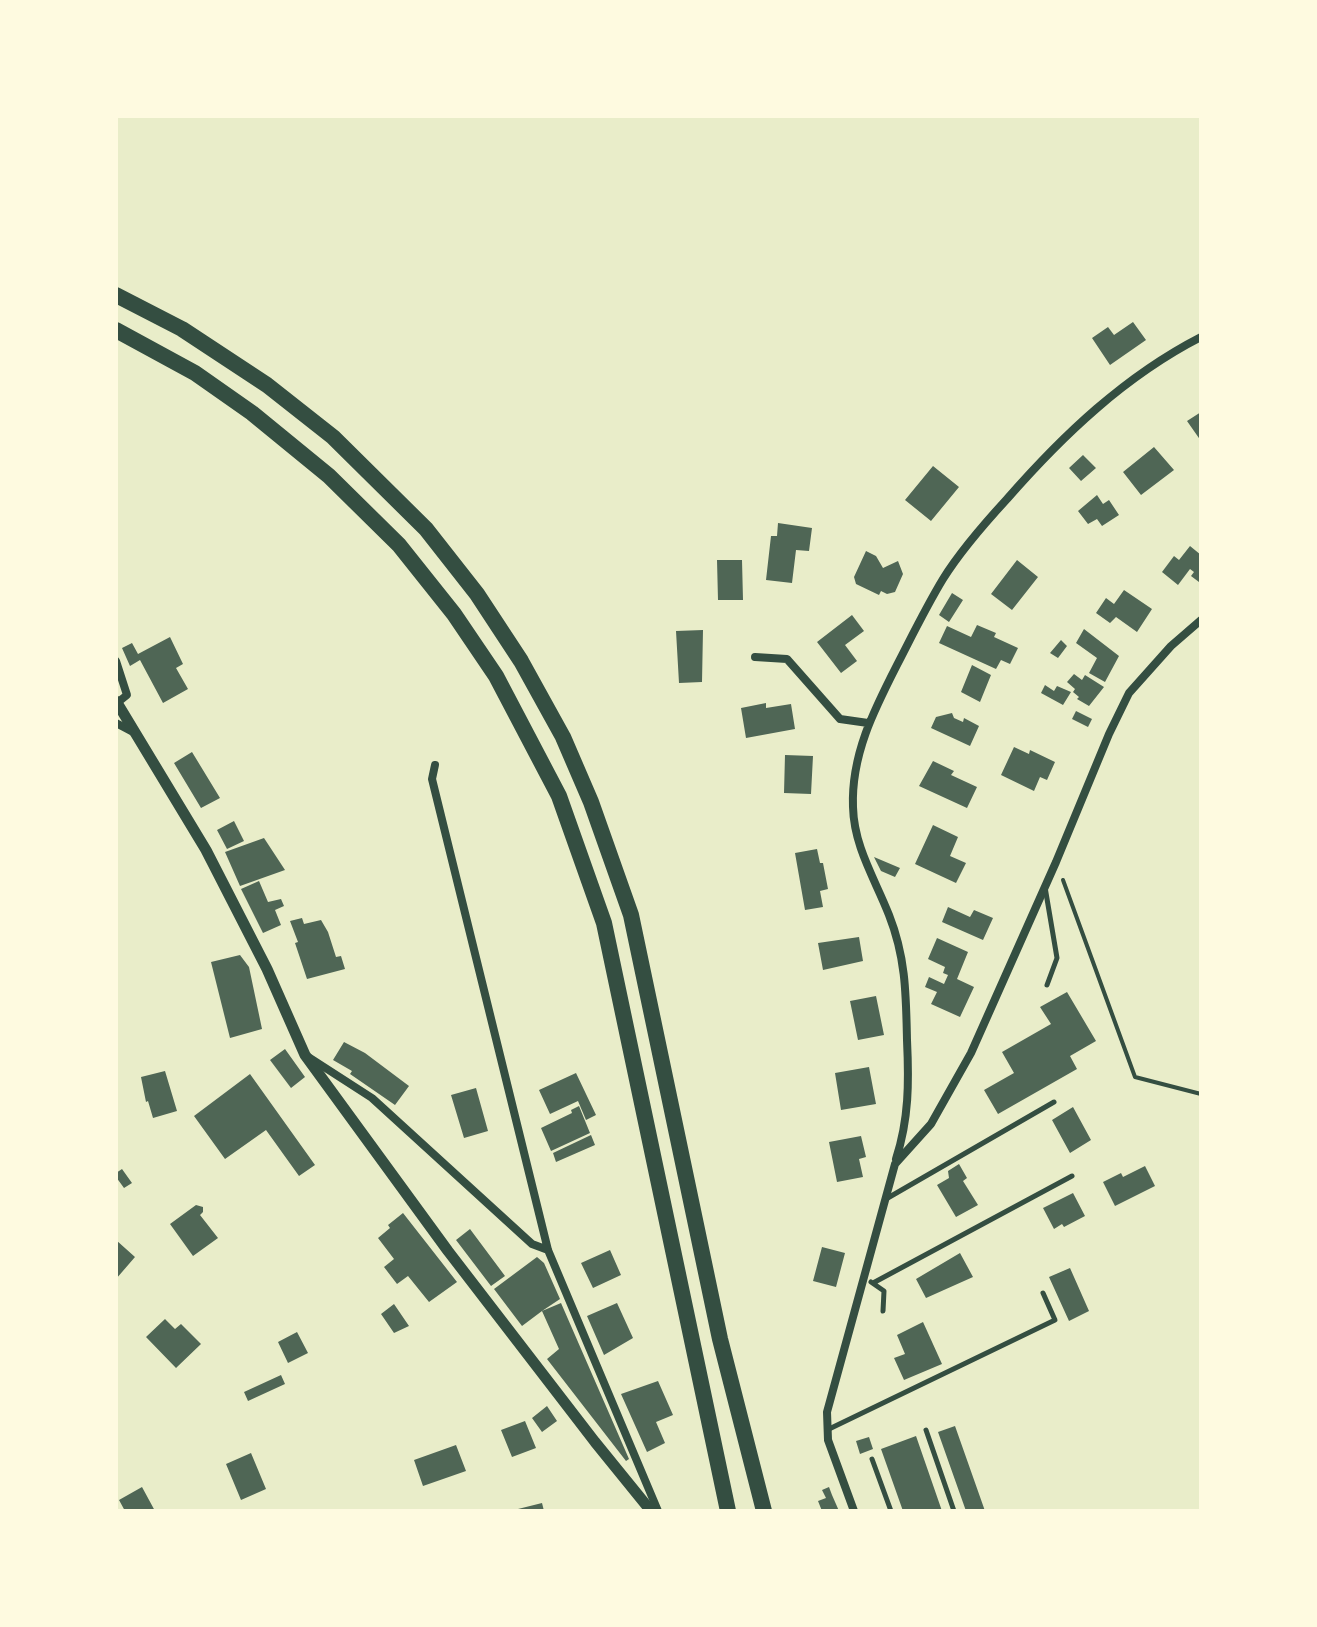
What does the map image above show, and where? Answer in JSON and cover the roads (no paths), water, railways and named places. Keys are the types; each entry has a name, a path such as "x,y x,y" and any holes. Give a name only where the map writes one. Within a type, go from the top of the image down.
{"highway":[{"path":"116,295 182,329 267,385 333,437 426,529 477,594 521,661 563,737 591,802 631,915 720,1339 764,1511"},
{"path":"116,330 195,373 252,413 329,476 399,545 454,614 496,676 559,796 604,923 728,1511"}],"street":[{"path":"854,1511 826,1430 827,1412 905,1133 909,1103 905,973 889,916 861,856 853,808 857,762 868,723 944,578 982,527 1048,452 1096,408 1201,337"},
{"path":"895,1164 931,1124 963,1071 1129,693 1171,646 1201,620"},
{"path":"755,657 787,659 840,719 868,723"},
{"path":"116,661 127,695 116,702 206,850 267,969 305,1055 448,1251 651,1511"},
{"path":"116,723 135,733"},
{"path":"435,765 432,779 548,1250 658,1511"},
{"path":"305,1055 372,1098 532,1244 548,1250"}],"lane":[{"path":"1045,886 1057,958 1047,985"},
{"path":"885,1200 1054,1102"},
{"path":"873,1283 1072,1176"},
{"path":"863,1277 884,1291 883,1311"},
{"path":"826,1430 1055,1320 1043,1293"},
{"path":"926,1430 954,1511"},
{"path":"872,1459 891,1511"}]}
